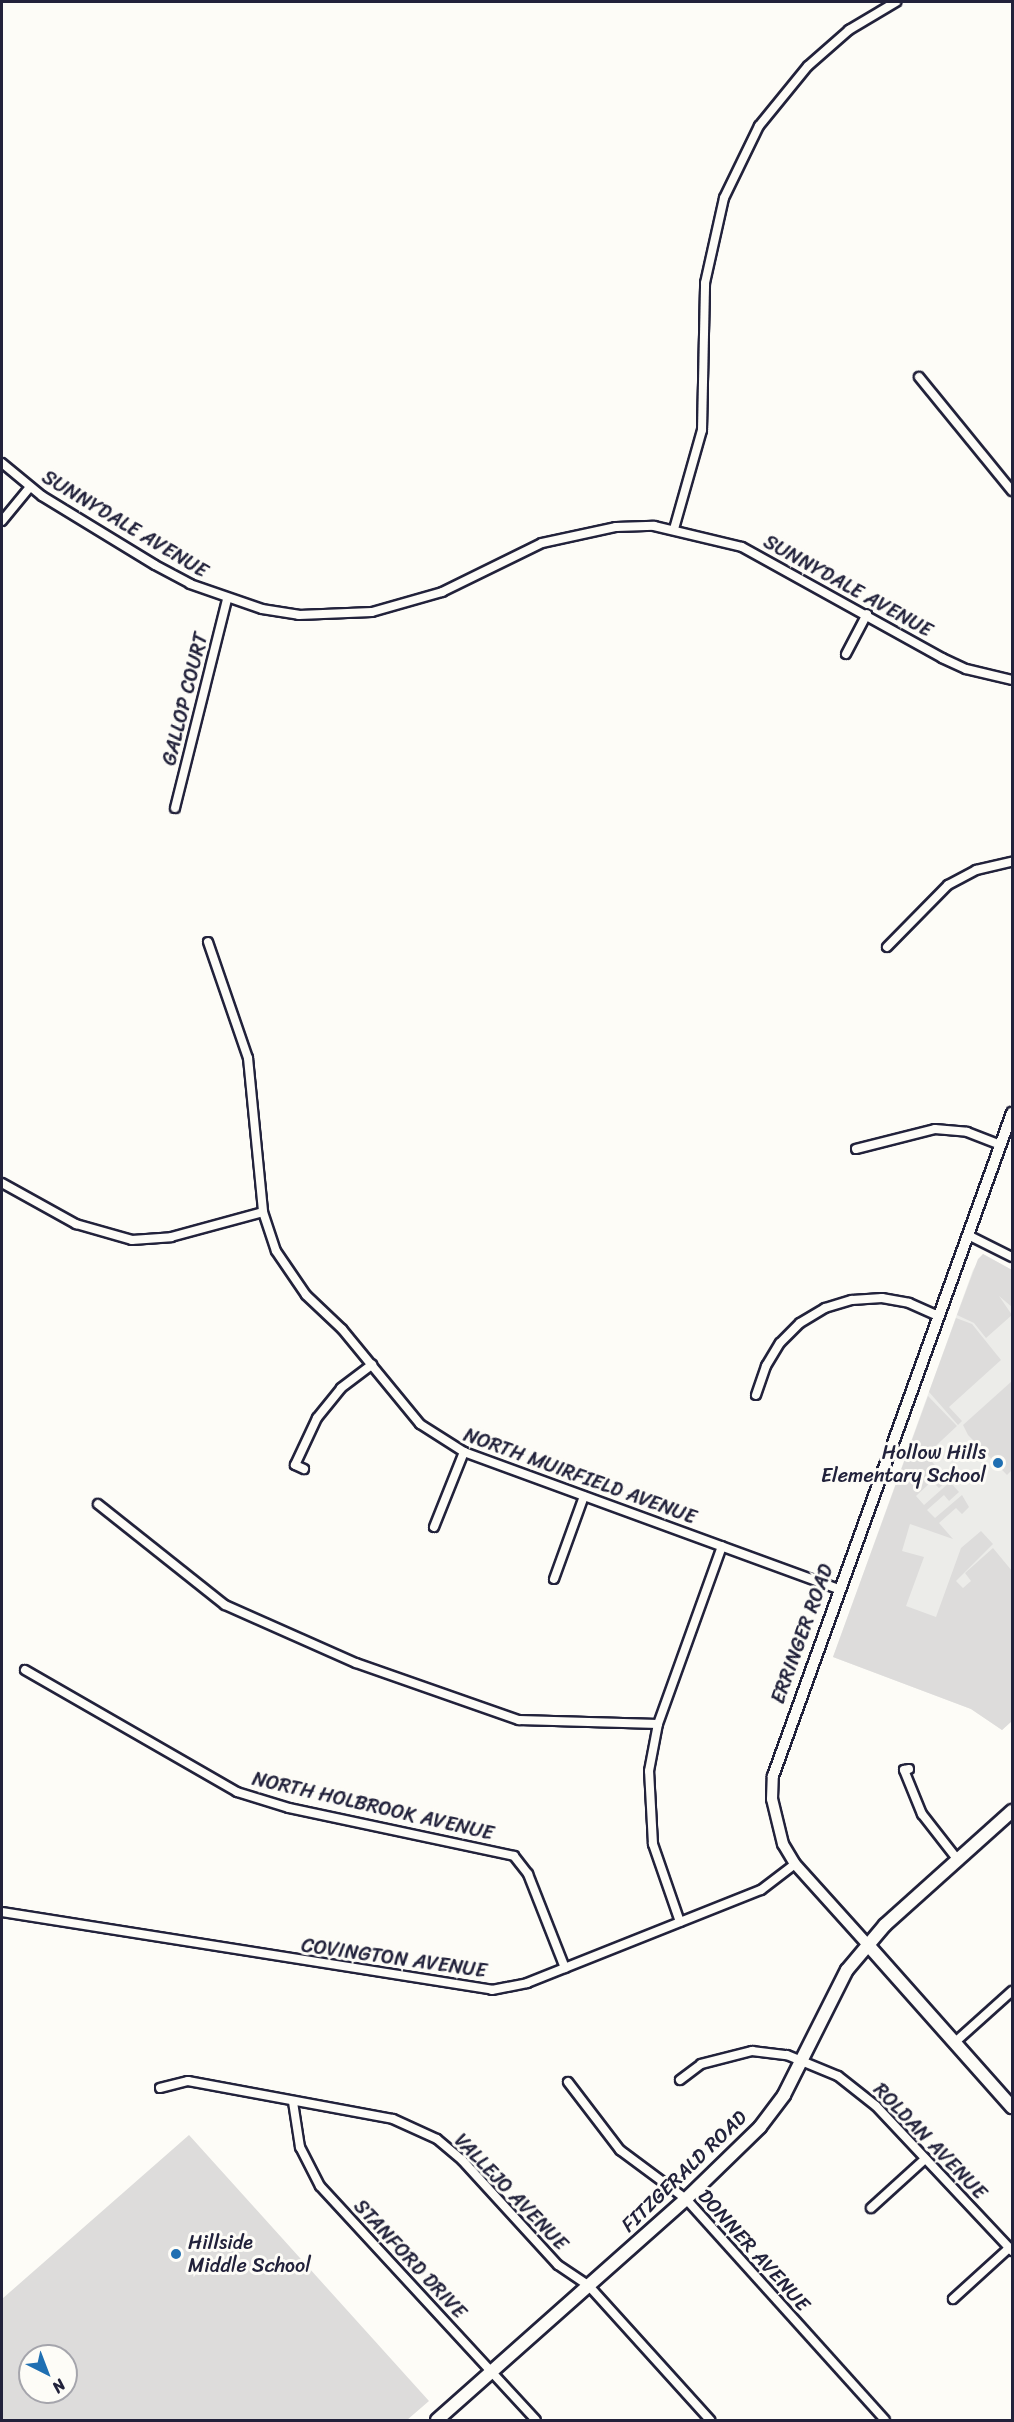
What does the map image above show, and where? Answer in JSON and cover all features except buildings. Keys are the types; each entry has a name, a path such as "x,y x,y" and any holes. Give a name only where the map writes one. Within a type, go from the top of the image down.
{"main road":[{"name":"FITZGERALD ROAD","path":"437,2421 686,2199 760,2127 803,2060 830,1997 868,1945 1012,1811"},
{"name":"ERRINGER ROAD","path":"868,1945 1012,2107"}],"street":[{"path":"674,530 702,430 705,284 724,198 759,126 808,66 849,30 896,2"},
{"path":"919,377 1012,491"},
{"name":"SUNNYDALE AVENUE","path":"2,463 30,487 155,565 227,599 299,615 372,612 442,592 542,543 616,527 674,530 742,547 958,665 1012,680"},
{"path":"2,521 30,487"},
{"name":"GALLOP COURT","path":"175,808 227,599"},
{"path":"846,654 867,615"},
{"path":"887,947 948,885 976,870 1012,862"},
{"name":"NORTH MUIRFIELD AVENUE","path":"208,942 248,1058 264,1212 285,1267 372,1365 420,1424 464,1452 839,1589"},
{"name":"ERRINGER ROAD","path":"868,1945 795,1864 775,1822 773,1776 1012,1113"},
{"path":"856,1149 935,1130 967,1132 1001,1145"},
{"path":"2,1183 76,1224 132,1240 171,1237 264,1212"},
{"path":"968,1235 1012,1257"},
{"path":"756,1395 766,1366 780,1343 800,1323 825,1308 852,1300 882,1298 909,1303 938,1316"},
{"path":"304,1469 295,1465 317,1418 341,1388 372,1365"},
{"path":"434,1527 464,1452"},
{"path":"554,1579 584,1496"},
{"path":"98,1504 225,1605 356,1664 519,1720 658,1724"},
{"path":"680,1922 659,1868 650,1821 649,1771 658,1724 722,1546"},
{"name":"NORTH HOLBROOK AVENUE","path":"25,1670 237,1792 289,1808 514,1856 528,1874 565,1968"},
{"path":"909,1769 904,1770 922,1814 958,1860"},
{"name":"COVINGTON AVENUE","path":"2,1912 473,1989 512,1987 761,1890 795,1864"},
{"path":"954,2043 1012,1991"},
{"name":"ROLDAN AVENUE","path":"680,2080 701,2064 737,2053 772,2052 803,2060 860,2091 1011,2250"},
{"name":"VALLEJO AVENUE","path":"160,2088 188,2081 393,2119 437,2139 462,2160 558,2265 589,2286 710,2421"},
{"name":"DONNER AVENUE","path":"568,2082 620,2150 686,2199 885,2421"},
{"name":"STANFORD DRIVE","path":"293,2102 300,2147 320,2186 536,2421"},
{"path":"871,2208 925,2159"},
{"path":"953,2299 1011,2250"}],"shaded area":[{"path":"983,1254 1012,1270 1012,1721 1002,1730 971,1709 833,1657 973,1270"},
{"path":"983,1254 1012,1270 1012,1307 999,1296 1012,1315 986,1338 974,1323 957,1315 978,1259"},
{"path":"956,1318 972,1324 1001,1360 949,1407 962,1421 958,1425 929,1392"},
{"path":"1012,1381 1012,1470 1007,1475 968,1435 963,1425"},
{"path":"928,1396 957,1426 926,1455 948,1480 939,1488 932,1481 916,1496 924,1505 950,1482 959,1492 949,1501 944,1495 927,1510 935,1518 962,1495 969,1507 962,1514 956,1508 939,1523 953,1539 910,1524 902,1551 924,1557 906,1606 936,1617 961,1548 981,1531 993,1544 956,1581 963,1588 971,1581 965,1573 993,1548 1012,1571 1012,1721 1002,1730 971,1709 833,1657"},
{"name":"Hillside Middle School","path":"189,2135 429,2401 407,2420 2,2420 2,2299"}],"place":[{"name":"Hollow Hills Elementary School","path":"998,1463"},
{"name":"Hillside Middle School","path":"176,2254"}]}
